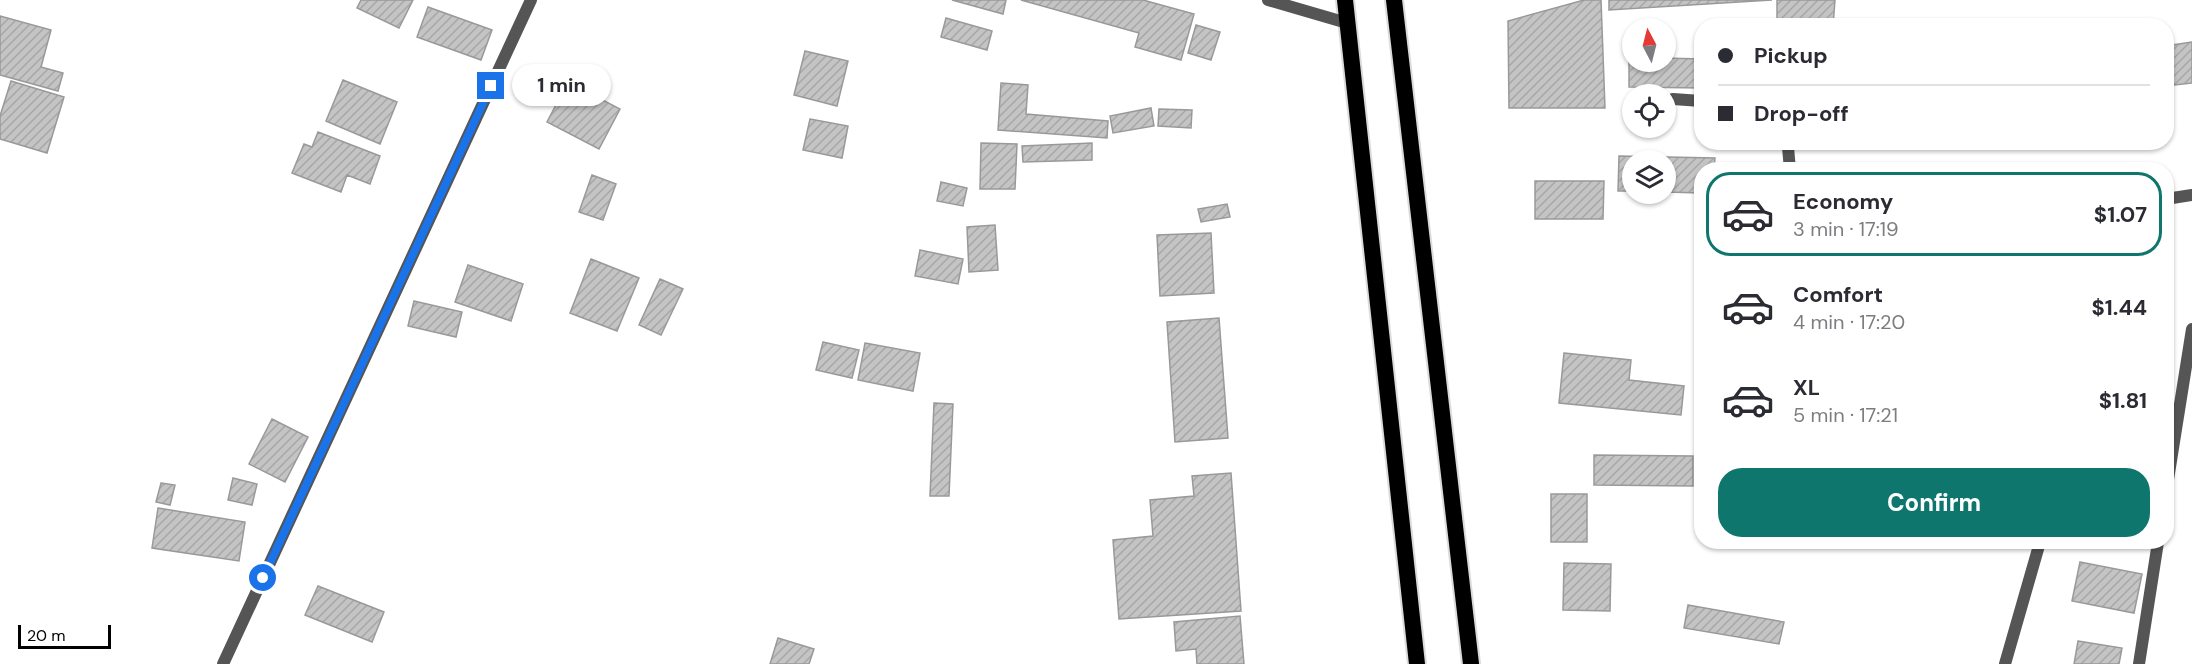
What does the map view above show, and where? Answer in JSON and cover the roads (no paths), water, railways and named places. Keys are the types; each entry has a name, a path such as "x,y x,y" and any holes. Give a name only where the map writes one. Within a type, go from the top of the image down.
{"highway":[{"path":"1345,0 1417,664"},
{"path":"1394,0 1471,664"}],"street":[{"path":"223,664 531,0"},
{"path":"1268,0 1347,23"},
{"path":"1676,99 1694,100"},
{"path":"2174,198 2192,195"},
{"path":"2174,442 2192,329"},
{"path":"2005,664 2038,549"},
{"path":"2139,664 2157,549"}]}
